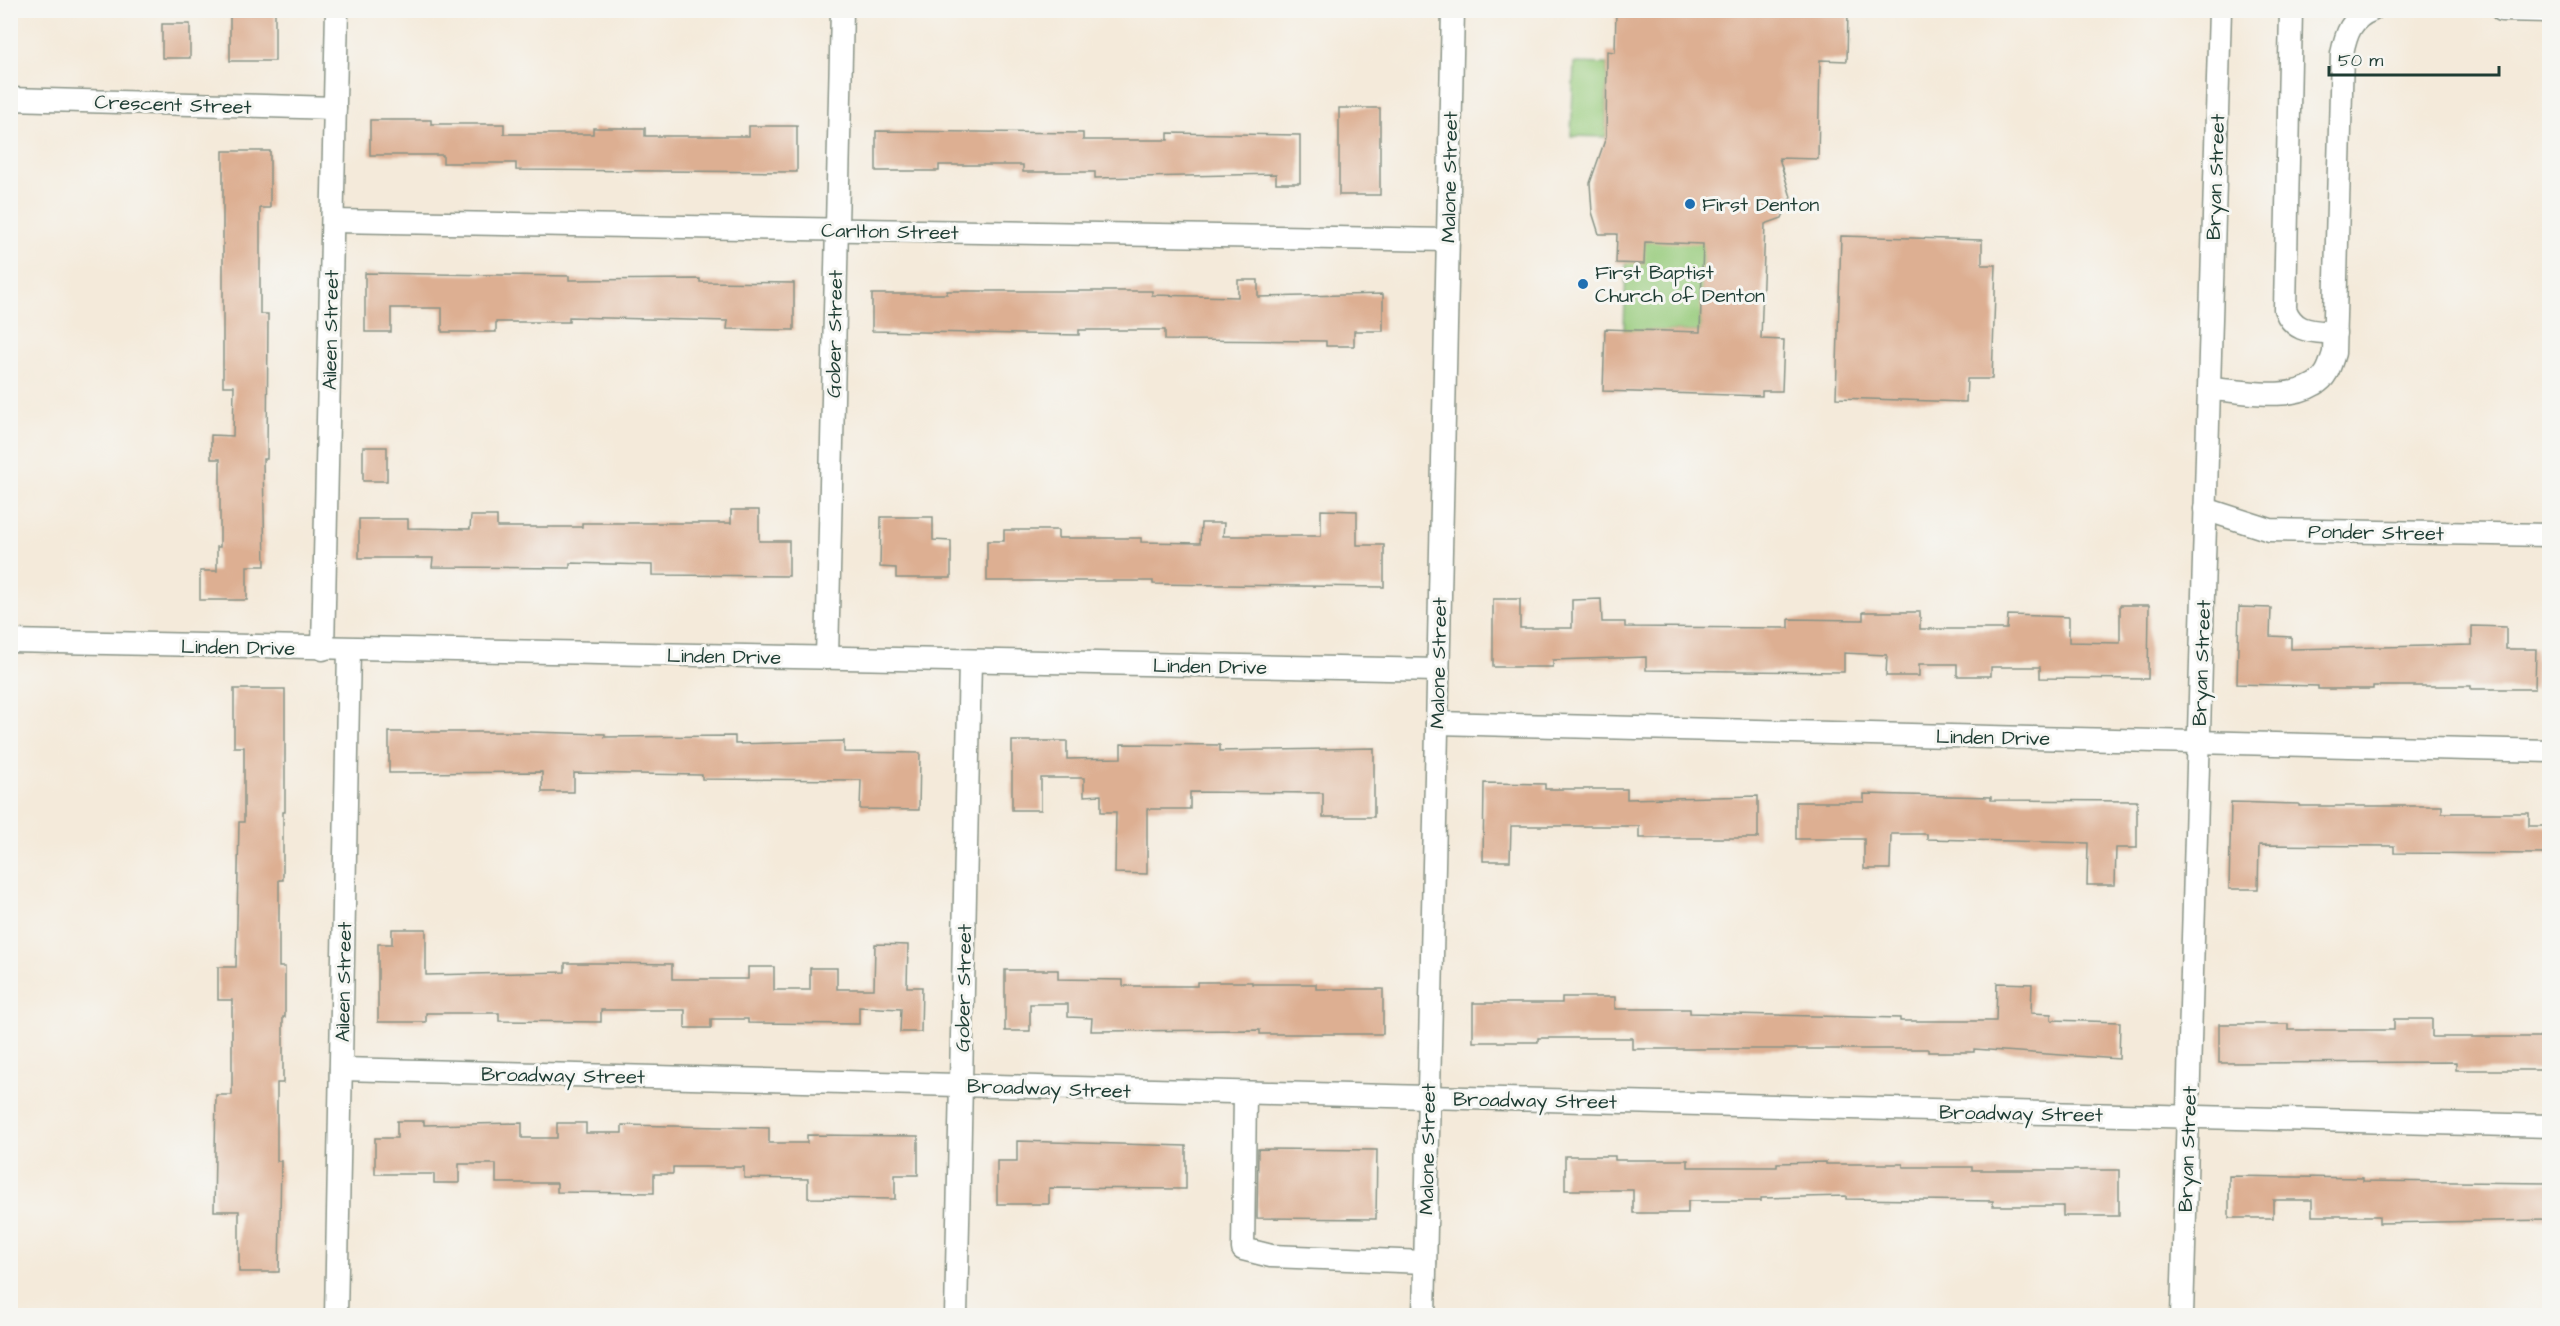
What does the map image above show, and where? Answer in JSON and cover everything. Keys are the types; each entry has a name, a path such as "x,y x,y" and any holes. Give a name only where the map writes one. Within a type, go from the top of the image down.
{"street":[{"name":"Aileen Street","path":"323,648 338,10"},
{"name":"Gober Street","path":"827,658 842,10"},
{"name":"Malone Street","path":"1424,1316 1453,10"},
{"name":"Bryan Street","path":"2182,1316 2220,10"},
{"path":"2291,10 2285,309 2290,321 2298,328 2335,333"},
{"path":"2209,389 2279,393 2316,384 2328,372 2334,353 2335,333 2342,54 2345,36 2352,24 2372,10"},
{"path":"2502,10 2550,12"},
{"name":"Crescent Street","path":"10,99 335,108"},
{"name":"Carlton Street","path":"333,221 1448,240"},
{"name":"Ponder Street","path":"2205,509 2270,530 2550,535"},
{"name":"Linden Drive","path":"10,641 1438,670"},
{"name":"Aileen Street","path":"336,1316 349,649"},
{"name":"Gober Street","path":"956,1316 970,661"},
{"name":"Linden Drive","path":"1437,723 2550,751"},
{"name":"Broadway Street","path":"341,1069 2550,1126"},
{"path":"1245,1093 1243,1249 1271,1256 1425,1262"}],"green space":[{"path":"1574,63 1607,64 1606,137 1571,136"},
{"path":"1704,237 1700,332 1624,330 1626,263 1645,242"}],"building":[{"path":"230,10 275,10 275,61 230,61"},
{"name":"First Denton","path":"1616,10 1848,10 1847,61 1820,60 1818,159 1779,158 1791,197 1782,218 1765,224 1761,339 1784,340 1782,391 1762,391 1762,396 1603,391 1605,329 1700,332 1703,244 1645,242 1644,264 1616,263 1617,234 1599,234 1592,212 1590,183 1606,137 1607,51 1615,52"},
{"path":"162,24 190,24 190,58 162,58"},
{"path":"1339,108 1380,108 1380,195 1339,195"},
{"path":"370,120 431,120 431,124 504,124 504,134 593,134 593,128 645,128 645,136 749,136 749,126 797,126 797,172 516,170 516,163 443,163 443,155 370,155"},
{"path":"876,131 1083,133 1083,140 1168,140 1168,133 1300,135 1300,183 1276,183 1276,174 1095,178 1095,172 1023,172 1023,165 939,165 939,171 876,171"},
{"path":"223,151 270,151 270,208 260,208 260,314 268,314 267,459 263,459 265,566 247,566 247,600 200,600 200,571 217,571 217,547 220,547 220,459 211,459 211,435 233,436 234,386 223,386"},
{"path":"1841,236 1982,240 1982,265 1996,265 1992,379 1967,379 1966,402 1836,398"},
{"path":"365,273 569,276 569,280 700,279 700,282 794,283 794,330 727,329 728,321 569,317 569,322 496,322 496,332 442,332 442,308 391,308 391,332 365,332"},
{"path":"1238,280 1258,280 1258,297 1383,294 1383,331 1354,331 1354,346 1326,346 1326,341 1165,340 1165,330 1079,330 1079,335 872,331 872,294 947,294 947,291 1152,291 1152,295 1238,297"},
{"path":"363,447 387,447 387,481 363,481"},
{"path":"731,510 759,510 759,541 789,541 789,576 652,575 652,565 570,563 570,568 432,567 433,558 359,558 359,519 408,519 408,528 470,529 471,516 497,516 497,527 582,527 582,523 731,523"},
{"path":"1321,510 1357,511 1357,545 1384,545 1384,587 1153,584 1153,581 987,581 987,541 1004,541 1004,530 1058,530 1058,538 1141,538 1141,542 1200,543 1201,523 1224,523 1223,536 1321,536"},
{"path":"881,517 933,517 933,540 951,541 951,578 896,578 896,568 880,567"},
{"path":"1493,599 1520,599 1520,628 1572,628 1572,600 1601,599 1602,622 1625,622 1625,627 1789,628 1789,619 1863,620 1863,612 1920,612 1920,629 2007,629 2008,615 2069,617 2069,642 2120,643 2120,605 2149,605 2148,679 2040,678 2040,667 1991,667 1991,676 1957,676 1957,664 1919,664 1919,676 1886,676 1887,655 1844,653 1844,672 1646,670 1646,657 1553,660 1553,667 1493,667"},
{"path":"2239,607 2271,608 2270,636 2291,637 2291,649 2472,645 2472,626 2506,627 2506,649 2536,649 2535,689 2471,689 2471,686 2373,686 2373,689 2318,689 2318,686 2237,684"},
{"path":"234,689 285,689 283,880 279,880 279,967 285,967 285,1017 283,1017 283,1083 277,1083 277,1161 281,1161 279,1272 239,1272 239,1211 214,1211 216,1095 232,1095 232,1000 218,1000 218,967 236,967 239,822 244,822 244,747 234,747"},
{"path":"389,732 529,732 605,734 605,737 735,736 735,744 844,741 844,752 920,753 919,810 860,809 861,780 702,779 702,775 574,773 574,792 542,792 542,772 389,773"},
{"path":"1012,741 1067,741 1067,759 1121,758 1121,744 1220,745 1220,751 1374,748 1374,817 1323,817 1323,793 1190,792 1190,809 1147,809 1147,874 1115,873 1116,812 1101,812 1101,795 1084,796 1084,778 1041,778 1041,810 1012,810"},
{"path":"1484,783 1545,784 1545,789 1627,789 1627,799 1758,796 1758,838 1639,838 1639,826 1511,826 1510,861 1483,861"},
{"path":"1864,794 1991,797 1991,800 2137,801 2137,848 2116,848 2115,885 2087,885 2088,843 1927,839 1927,834 1891,834 1890,869 1864,869 1864,839 1796,839 1796,802 1864,802"},
{"path":"2231,802 2299,804 2299,806 2442,806 2442,813 2529,813 2529,826 2550,826 2550,854 2394,853 2394,846 2259,845 2258,889 2229,889"},
{"path":"392,929 426,929 426,975 565,972 565,963 601,963 672,964 672,979 748,979 748,967 774,967 774,990 810,990 810,968 837,968 837,989 874,989 875,944 908,945 907,987 922,987 921,1032 900,1032 901,1009 859,1007 859,1024 748,1023 748,1019 711,1019 711,1028 685,1028 685,1010 601,1010 601,1022 499,1021 499,1013 426,1013 426,1022 378,1022 378,944 392,944"},
{"path":"1005,970 1058,970 1058,979 1123,980 1123,986 1197,986 1197,982 1252,982 1252,984 1316,984 1316,989 1383,989 1383,1034 1260,1034 1260,1030 1091,1031 1092,1018 1068,1017 1068,1004 1030,1004 1030,1031 1005,1031"},
{"path":"1997,983 2032,984 2031,1013 2051,1014 2051,1020 2120,1022 2119,1059 1974,1049 1974,1052 1928,1052 1928,1049 1632,1049 1632,1038 1538,1038 1538,1042 1473,1042 1473,1003 1562,1003 1562,997 1615,997 1615,1009 1690,1009 1690,1013 1900,1018 1900,1021 1996,1021"},
{"path":"2394,1019 2432,1019 2432,1037 2550,1037 2550,1070 2456,1070 2456,1062 2219,1063 2219,1024 2288,1024 2288,1030 2394,1030"},
{"path":"397,1121 424,1121 424,1125 522,1123 522,1138 557,1138 557,1123 586,1123 586,1133 622,1133 622,1125 769,1128 769,1143 807,1143 807,1135 918,1136 918,1175 895,1175 895,1199 808,1198 808,1179 744,1178 744,1167 673,1167 673,1174 654,1174 654,1193 557,1192 557,1183 496,1183 496,1164 459,1164 459,1183 434,1183 434,1174 375,1174 375,1138 397,1138"},
{"path":"1017,1141 1186,1146 1186,1189 1049,1188 1049,1204 997,1204 997,1161 1017,1161"},
{"path":"1258,1149 1377,1150 1376,1219 1257,1218"},
{"path":"1565,1156 1615,1156 1615,1160 1688,1160 1688,1167 1777,1167 1777,1163 1826,1162 1826,1164 1903,1164 1903,1167 1972,1167 1972,1170 2119,1170 2119,1216 2063,1216 2063,1206 1993,1206 1993,1201 1846,1199 1846,1196 1761,1198 1761,1201 1688,1201 1688,1213 1633,1213 1633,1190 1565,1190"},
{"path":"2229,1176 2363,1178 2363,1181 2550,1183 2550,1220 2379,1223 2379,1216 2312,1216 2312,1200 2273,1200 2273,1218 2229,1218"}],"place":[{"name":"First Denton","path":"1690,204"},
{"name":"First Baptist Church of Denton","path":"1583,284"}]}
